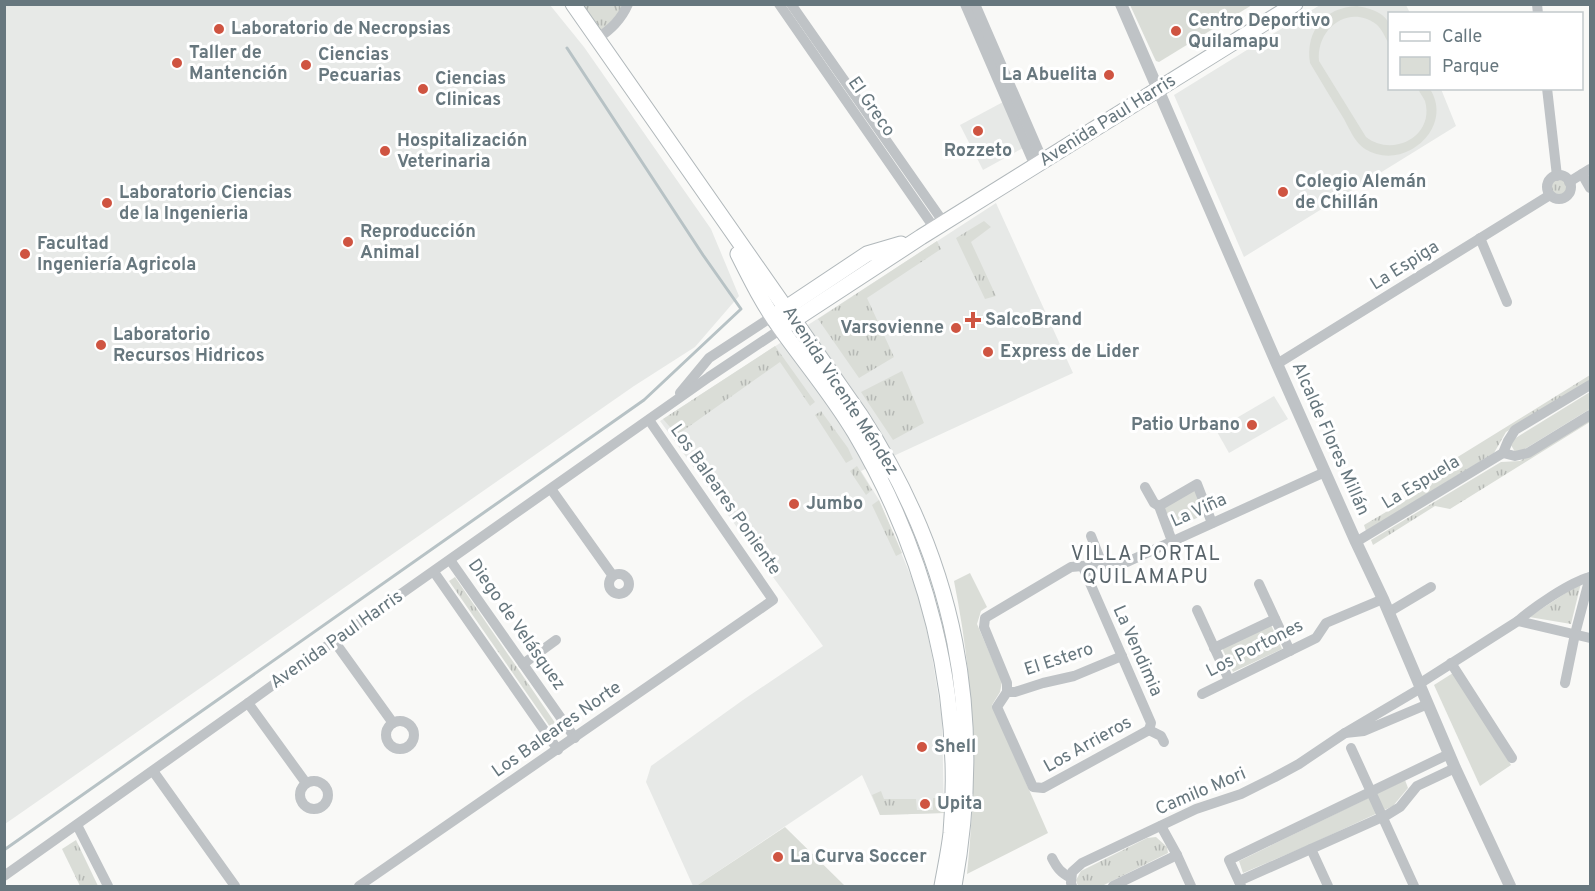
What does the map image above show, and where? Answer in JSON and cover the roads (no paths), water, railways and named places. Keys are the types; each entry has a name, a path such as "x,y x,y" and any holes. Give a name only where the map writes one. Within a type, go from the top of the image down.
{"main road":[{"name":"Avenida Vicente Méndez","path":"573,4 707,196 755,287 861,416 891,465 916,517 945,599 957,653 963,697 966,777 962,836 954,886"},
{"name":"Avenida Paul Harris","path":"783,319 939,226 1295,4"},
{"name":"Avenida Vicente Méndez","path":"783,319 860,441 889,497 909,544 936,633 947,693 953,762 950,836 942,886"}],"street":[{"path":"597,39 623,16 628,4"},
{"name":"El Greco","path":"779,4 939,226"},
{"name":"El Greco","path":"791,4 939,226"},
{"path":"965,4 1039,164"},
{"path":"975,4 1039,164"},
{"name":"Alcalde Flores Millán","path":"1121,4 1277,364 1389,612 1455,768 1510,886"},
{"path":"1547,90 1557,176"},
{"path":"1586,172 1590,188"},
{"name":"La Espiga","path":"1277,364 1550,195 1556,199 1564,198 1570,189 1569,182 1586,172"},
{"path":"1550,195 1547,189 1548,182 1554,177 1564,177 1569,182"},
{"path":"1480,238 1507,302"},
{"name":"Avenida Paul Harris","path":"670,405 709,358 783,319"},
{"name":"Avenida Paul Harris","path":"4,876 670,405 783,319"},
{"name":"La Espuela","path":"1356,542 1503,453 1515,430 1590,385"},
{"name":"La Espuela","path":"1503,453 1515,456 1528,453 1590,415"},
{"name":"Los Baleares Poniente","path":"649,420 774,600"},
{"name":"La Viña","path":"1006,692 1007,683 984,627 985,618 1063,570 1071,567 1127,561 1325,472"},
{"path":"1159,506 1197,484 1212,523"},
{"path":"1145,487 1154,503 1159,506 1172,541"},
{"path":"551,489 613,576"},
{"path":"1091,536 1102,564"},
{"name":"Diego de Velásquez","path":"450,560 575,738"},
{"name":"La Vendimia","path":"1083,567 1151,723 1149,730"},
{"name":"Diego de Velásquez","path":"435,572 558,750"},
{"name":"Camilo Mori","path":"1072,882 1072,872 1082,863 1196,810 1241,794 1299,764 1578,580 1590,577 1575,634"},
{"path":"1259,584 1290,651"},
{"path":"1389,612 1431,587"},
{"name":"Los Portones","path":"1202,694 1316,638 1326,623 1383,599"},
{"name":"Los Baleares Norte","path":"359,886 372,883 774,600"},
{"path":"1197,610 1229,680"},
{"path":"1214,648 1275,619"},
{"path":"1518,621 1590,638"},
{"path":"1565,683 1575,634"},
{"path":"523,664 556,640"},
{"path":"334,641 393,723"},
{"name":"El Estero","path":"1006,692 1015,692 1074,676 1122,656"},
{"path":"1451,663 1512,758"},
{"name":"Los Arrieros","path":"1006,692 997,707 1033,787 1043,789 1149,730"},
{"path":"248,704 306,783"},
{"name":"Camilo Mori","path":"1345,733 1364,731 1428,704"},
{"path":"1149,730 1161,736 1164,742"},
{"path":"1351,748 1414,886"},
{"path":"1449,754 1229,860 1240,884 1382,817 1400,807 1417,786 1455,768"},
{"path":"153,771 235,886"},
{"path":"77,825 108,886"},
{"path":"1161,826 1191,886"},
{"path":"1311,849 1328,886"},
{"path":"1113,886 1177,855"},
{"path":"1052,858 1058,870 1072,882"}],"waterway":[{"path":"4,850 644,400 741,309 567,48"}],"place":[{"name":"Laboratorio de Necropsias","path":"219,29"},
{"name":"Centro Deportivo Quilamapu","path":"1176,31"},
{"name":"Taller de Mantención","path":"177,63"},
{"name":"Ciencias Pecuarias","path":"306,65"},
{"name":"La Abuelita","path":"1109,75"},
{"name":"Ciencias Clinicas","path":"423,89"},
{"name":"Rozzeto","path":"978,131"},
{"name":"Hospitalización Veterinaria","path":"385,151"},
{"name":"Colegio Alemán de Chillán","path":"1283,192"},
{"name":"Laboratorio Ciencias de la Ingenieria","path":"107,203"},
{"name":"Reproducción Animal","path":"348,242"},
{"name":"Facultad Ingeniería Agricola","path":"25,254"},
{"name":"SalcoBrand","path":"973,320"},
{"name":"Varsovienne","path":"956,328"},
{"name":"Laboratorio Recursos Hidricos","path":"101,345"},
{"name":"Express de Lider","path":"988,352"},
{"name":"Patio Urbano","path":"1252,425"},
{"name":"Jumbo","path":"794,504"},
{"name":"Shell","path":"922,747"},
{"name":"Upita","path":"925,804"},
{"name":"La Curva Soccer","path":"778,857"}],"district":[{"name":"VILLA PORTAL QUILAMAPU","path":"1146,566"}]}
